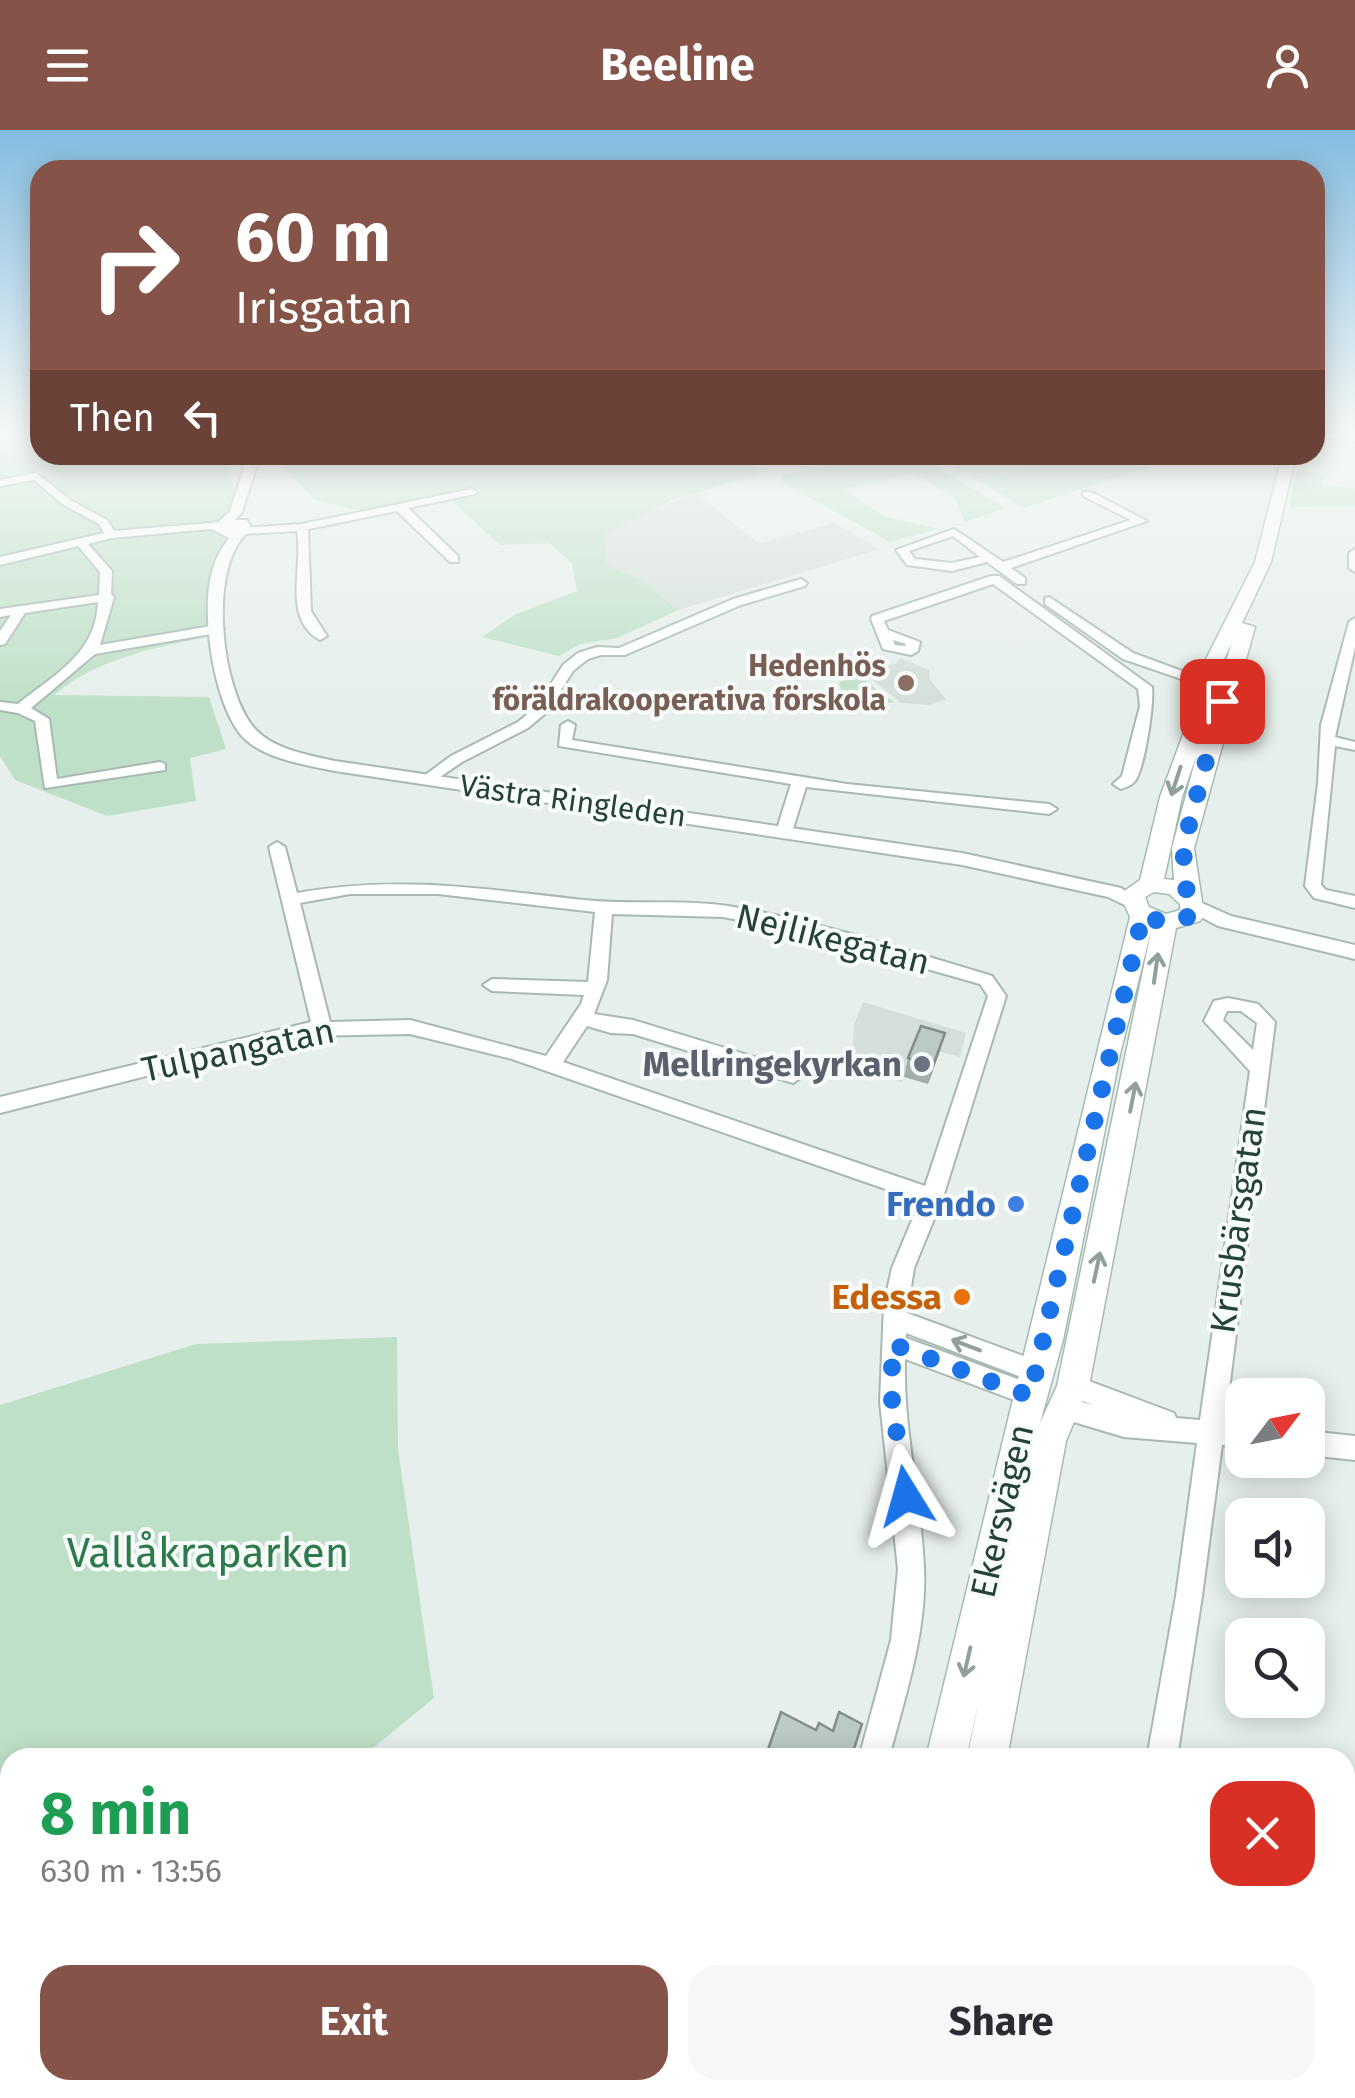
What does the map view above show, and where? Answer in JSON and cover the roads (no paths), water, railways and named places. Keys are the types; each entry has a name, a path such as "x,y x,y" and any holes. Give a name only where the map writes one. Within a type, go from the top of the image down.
{"main road":[{"name":"Ekersvägen","path":"990,1748 1049,1441 1068,1397 1162,904 1171,797 1255,582 1271,523"},
{"name":"Ekersvägen","path":"948,1748 1034,1384 1162,904 1183,848 1218,683"},
{"path":"1034,1384 1068,1397"}],"street":[{"path":"104,523 111,535"},
{"path":"0,561 111,535 223,532 241,525 302,527 323,523"},
{"path":"416,523 454,558"},
{"path":"884,633 878,627 878,619 995,568 1138,523"},
{"path":"223,532 241,525"},
{"path":"302,527 300,572 308,621 320,636"},
{"name":"Västra Ringleden","path":"223,532 216,596 217,629 240,722 259,744 298,758 991,865 1162,904"},
{"path":"1121,784 1129,778 1133,763 1147,706 1145,688 995,568 954,532 902,550 911,562 923,566 974,562 995,568 1128,656 1164,670 1218,683"},
{"path":"82,544 106,571 108,597 91,651"},
{"path":"1355,553 1355,568"},
{"path":"974,562 995,568"},
{"path":"429,778 456,755 534,718 570,666 582,657 600,649 620,652 736,602 801,583"},
{"path":"0,613 108,597"},
{"path":"0,640 19,613"},
{"path":"1355,622 1336,680 1313,886 1320,894 1355,902"},
{"path":"21,709 91,651 217,629"},
{"path":"0,706 21,709 42,720 50,785 160,767"},
{"path":"568,725 562,741 581,748 957,803 1049,810"},
{"path":"1328,740 1355,746"},
{"path":"784,832 800,780"},
{"path":"277,848 322,1027"},
{"name":"Nejlikegatan","path":"292,899 350,889 438,889 604,908 754,915 986,980 997,996 932,1196 896,1288 892,1402 911,1569 905,1640 877,1748"},
{"path":"1162,904 1355,952"},
{"path":"551,1066 588,1009 596,988 602,962 604,908"},
{"path":"492,985 596,988"},
{"path":"580,1017 610,1026 633,1026 793,1076"},
{"name":"Tulpangatan","path":"0,1105 322,1027 425,1030 551,1066 932,1196"},
{"name":"Krusbärsgatan","path":"1163,1748 1261,1070"},
{"path":"893,1332 1034,1384"},
{"path":"1068,1397 1124,1425 1225,1433"},
{"path":"1325,1445 1355,1448"}],"place":[{"name":"Hedenhös föräldrakooperativa förskola","path":"906,683"},
{"name":"Mellringekyrkan","path":"922,1064"},
{"name":"Frendo","path":"1016,1204"},
{"name":"Edessa","path":"962,1297"}],"park label":[{"name":"Vallåkraparken","path":"208,1553"}]}
